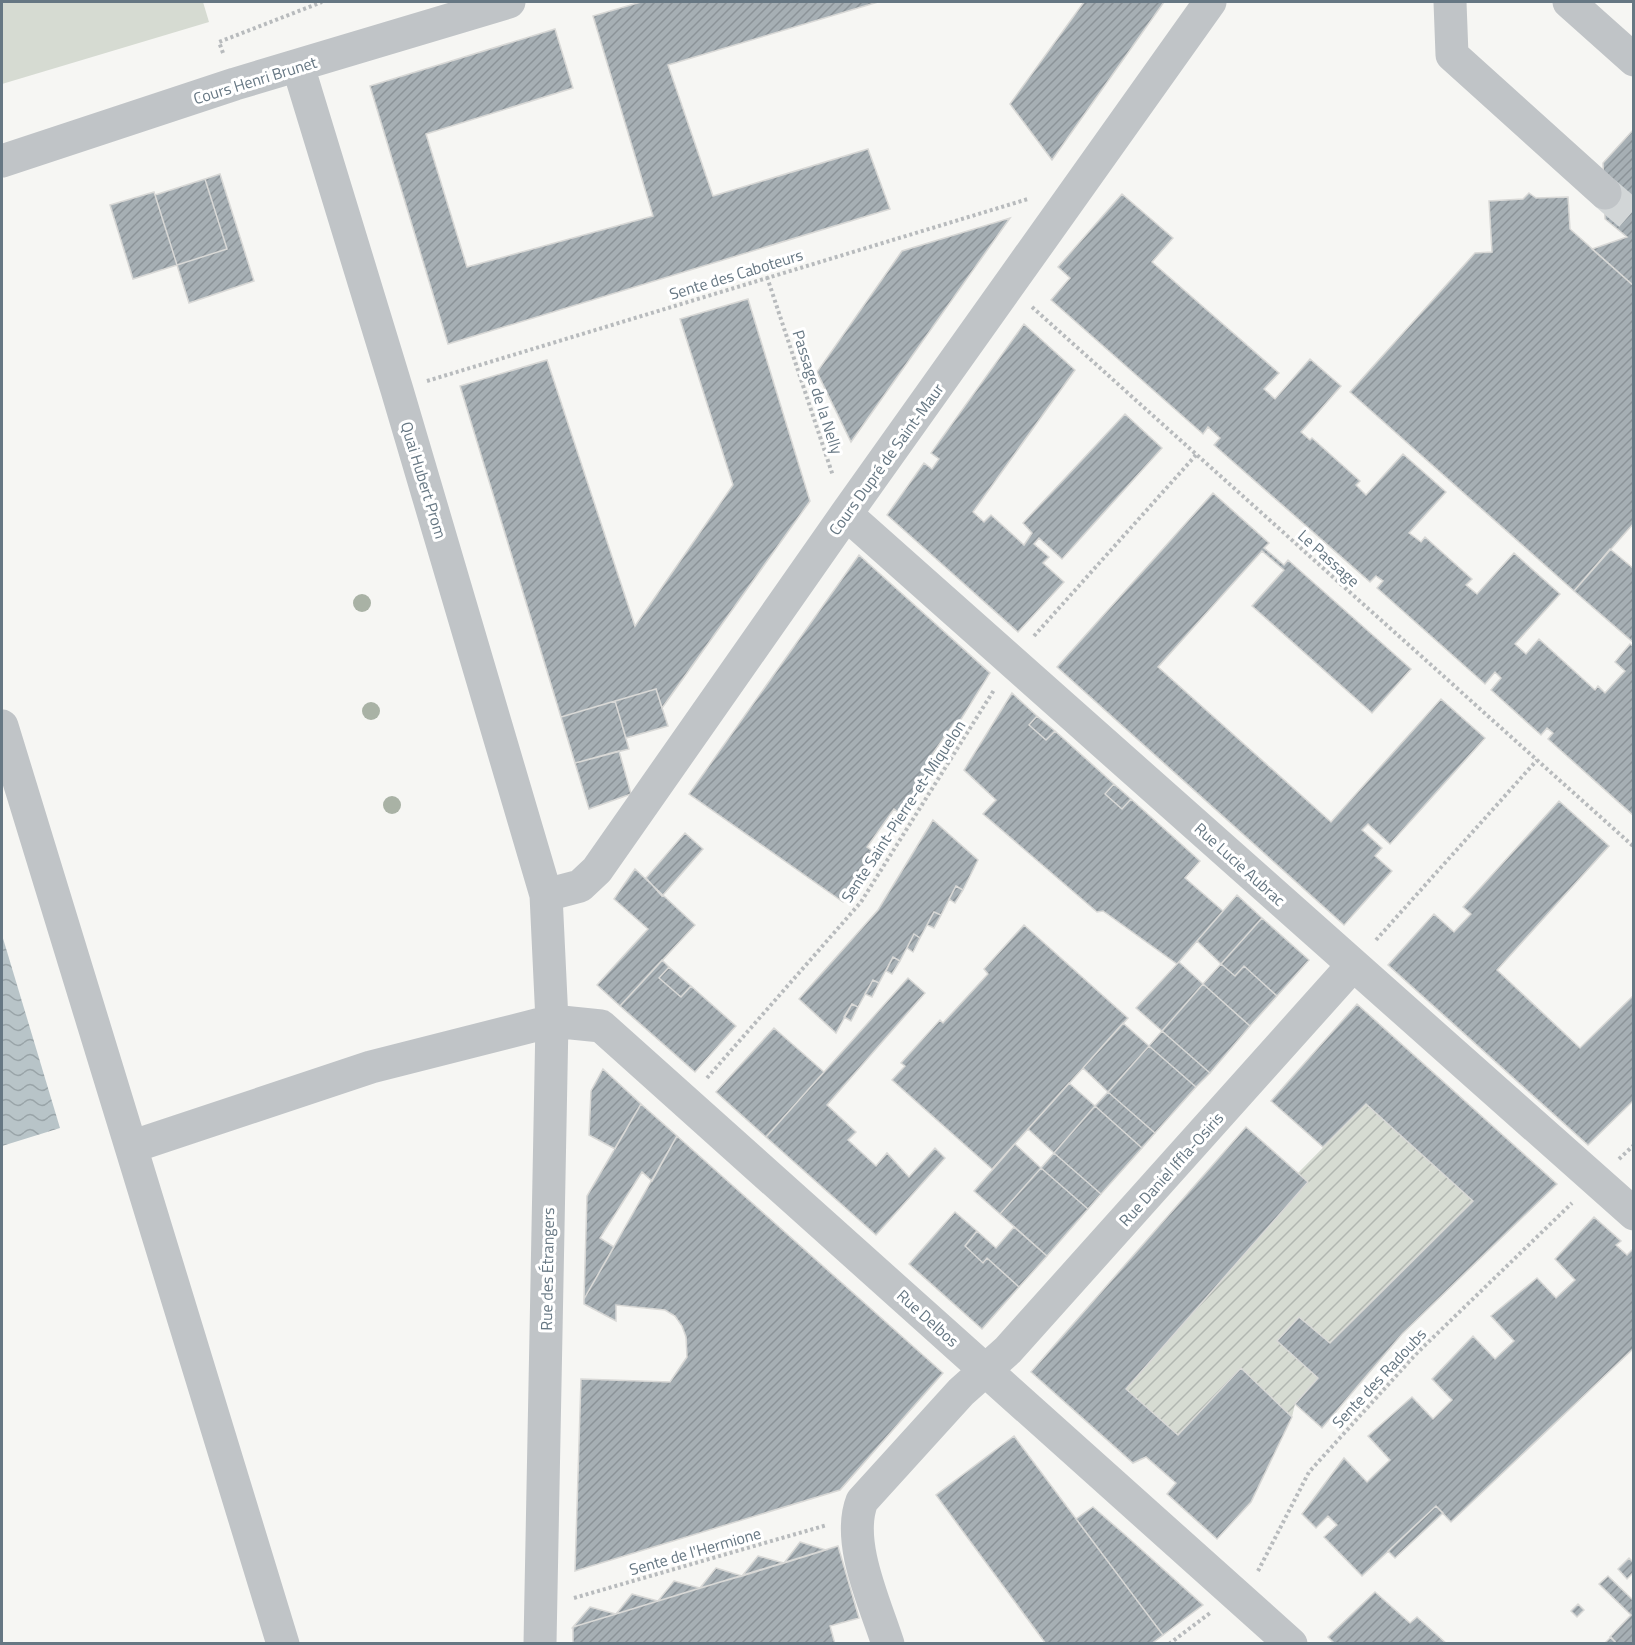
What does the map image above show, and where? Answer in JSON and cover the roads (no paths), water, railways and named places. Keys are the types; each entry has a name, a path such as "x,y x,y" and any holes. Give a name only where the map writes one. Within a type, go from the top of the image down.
{"street":[{"name":"Cours Henri Brunet","path":"2,161 235,84 509,2"},
{"name":"Cours Dupré de Saint-Maur","path":"546,895 580,886 597,870 846,514 1210,2"},
{"path":"1450,2 1452,55 1605,193"},
{"path":"1569,2 1634,60"},
{"name":"Quai Hubert Prom","path":"298,66 397,390 546,895"},
{"name":"Rue Lucie Aubrac","path":"846,514 1634,1214"},
{"path":"2,726 282,1644"},
{"name":"Rue des Étrangers","path":"540,1644 552,1021 546,895"},
{"name":"Rue Daniel Iffla-Osiris","path":"888,1644 856,1539 856,1517 862,1502 961,1392 987,1371 1353,965"},
{"path":"131,1147 371,1067 552,1021"},
{"name":"Rue Delbos","path":"552,1021 601,1026 1291,1644"}],"water":[{"path":"2,935 60,1128 2,1146"}],"tunnel":[{"path":"1605,193 1634,218"}]}
